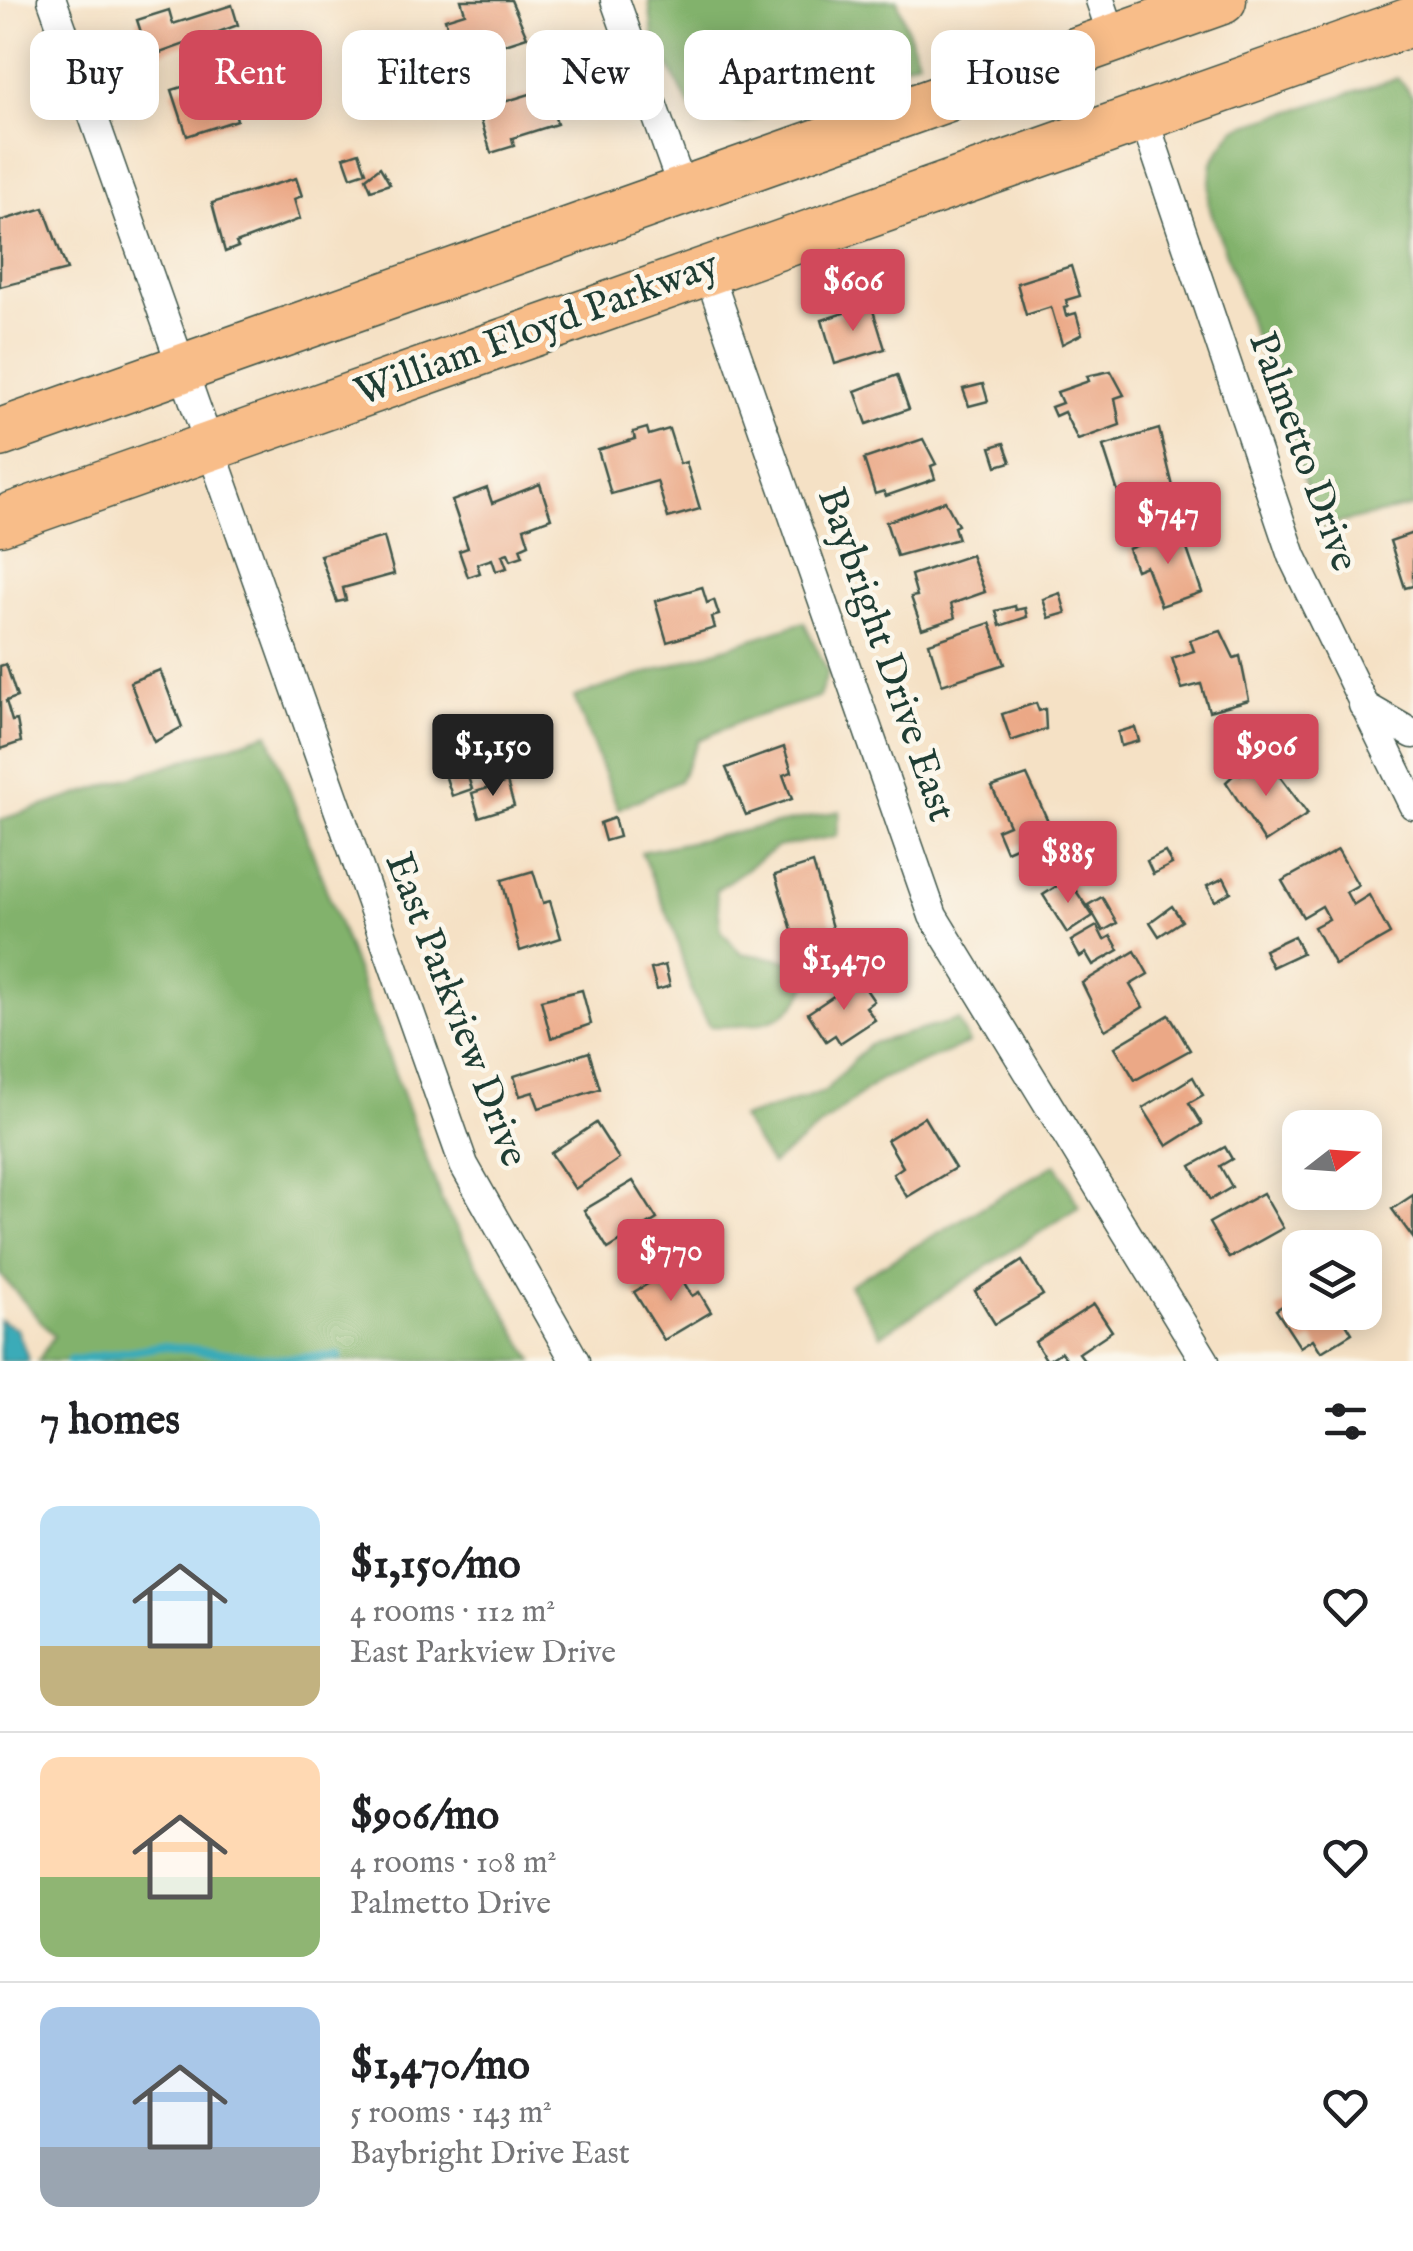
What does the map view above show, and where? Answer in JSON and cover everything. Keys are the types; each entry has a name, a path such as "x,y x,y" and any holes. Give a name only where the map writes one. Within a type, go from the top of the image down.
{"highway":[{"name":"William Floyd Parkway","path":"0,434 684,193 1106,19 1222,0"},
{"name":"William Floyd Parkway","path":"0,521 1413,21"}],"street":[{"name":"East Parkview Drive","path":"52,0 464,1165 576,1361"},
{"path":"615,0 684,193"},
{"name":"Palmetto Drive","path":"1143,116 1292,556 1413,805"},
{"name":"Baybright Drive East","path":"707,269 933,916 1205,1361"},
{"path":"1362,704 1413,734"}],"green space":[{"path":"649,0 897,0 908,30 684,30 684,95 664,57 664,30 652,30"},
{"path":"911,40 918,60 911,63"},
{"path":"1398,78 1413,97 1413,506 1321,527 1208,203 1212,162 1234,129"},
{"path":"804,622 828,672 819,697 741,721 699,740 679,781 618,809 574,697"},
{"path":"268,733 444,1206 533,1361 38,1361 54,1336 0,1274 0,820"},
{"path":"840,811 837,836 777,847 716,890 721,930 740,953 811,964 800,999 777,1018 746,1025 710,1026 693,996 673,927 641,852"},
{"path":"958,1020 969,1043 879,1080 771,1165 741,1118 824,1092 869,1044"},
{"path":"1056,1164 1079,1207 881,1335 849,1285"}],"water":[{"path":"0,1320 17,1329 29,1361 0,1361"}],"building":[{"path":"461,0 511,0 526,37 506,44 506,30 449,30 445,19 465,13"},
{"path":"232,5 238,25 224,30 179,30 179,46 159,53 159,30 140,30 137,20 169,10 173,24"},
{"path":"179,88 179,111 172,90"},
{"path":"526,95 526,120 556,120 557,124 512,138 514,146 491,153 481,120 506,120 506,101"},
{"path":"182,120 237,120 187,136"},
{"path":"359,152 366,172 351,177 344,157"},
{"path":"380,167 390,184 371,190 366,178"},
{"path":"296,178 302,196 294,199 300,219 236,243 238,247 225,252 212,203"},
{"path":"44,208 67,270 0,287 0,221"},
{"path":"1071,266 1080,296 1066,300 1068,307 1064,308 1066,316 1076,313 1082,334 1062,344 1051,307 1026,315 1017,283"},
{"path":"871,304 885,349 835,364 822,320"},
{"path":"1111,371 1124,395 1115,398 1120,425 1078,440 1064,412 1055,416 1051,407 1062,403 1057,392 1089,381 1087,376"},
{"path":"897,375 909,409 867,424 855,391"},
{"path":"983,384 988,401 969,406 963,389"},
{"path":"647,428 649,435 669,429 680,464 686,462 700,509 668,518 657,481 611,494 598,450 635,439 633,432"},
{"path":"1159,429 1175,495 1124,511 1103,446"},
{"path":"923,439 936,464 931,466 935,479 886,496 884,491 875,494 864,459"},
{"path":"1004,443 1011,462 997,466 991,447"},
{"path":"540,484 551,518 524,528 529,544 520,548 523,556 511,560 508,553 502,555 507,568 496,571 492,559 477,564 480,573 468,577 459,551 468,548 452,501 487,488 492,503"},
{"path":"945,501 958,525 954,527 958,539 897,556 886,522"},
{"path":"1180,529 1202,592 1161,606 1146,566 1136,570 1128,549"},
{"path":"1413,533 1413,586 1405,588 1390,541"},
{"path":"384,537 394,574 343,588 346,600 337,602 320,555"},
{"path":"971,555 985,592 951,604 955,618 922,629 911,597 917,596 911,575"},
{"path":"702,587 707,603 714,600 719,615 712,617 715,628 667,642 655,601"},
{"path":"1060,593 1066,613 1049,618 1043,599"},
{"path":"1015,606 1016,610 1025,608 1027,617 1000,626 996,611"},
{"path":"990,623 1005,664 942,685 929,643"},
{"path":"1221,631 1234,658 1240,656 1249,700 1209,711 1201,684 1182,689 1172,658 1194,651 1190,640"},
{"path":"6,664 17,697 6,701 12,721 17,720 21,742 0,749 0,666"},
{"path":"160,670 182,727 154,742 130,682"},
{"path":"1036,703 1039,711 1045,709 1046,729 1011,741 1002,714"},
{"path":"494,726 498,738 514,733 521,757 467,774 472,789 452,796 439,756 458,750 454,739"},
{"path":"1135,727 1139,741 1121,746 1118,732"},
{"path":"784,747 792,772 783,775 792,799 746,815 726,768"},
{"path":"1266,758 1308,814 1265,842 1226,782 1239,770 1241,774"},
{"path":"1027,775 1052,830 1030,840 1034,849 1026,853 1022,844 1006,851 997,830 1009,825 992,787"},
{"path":"507,782 514,806 479,817 472,793"},
{"path":"614,818 619,837 605,841 600,823"},
{"path":"1338,850 1358,885 1346,892 1353,905 1369,895 1390,934 1335,965 1314,927 1329,919 1322,906 1303,917 1282,881"},
{"path":"1165,852 1172,864 1153,874 1147,861"},
{"path":"813,863 833,931 828,932 832,947 820,951 815,937 796,943 775,875"},
{"path":"533,871 543,903 550,901 561,938 520,951 502,880"},
{"path":"1224,878 1231,892 1215,901 1207,886"},
{"path":"1068,879 1093,916 1067,933 1043,895"},
{"path":"1102,897 1117,923 1103,931 1088,905"},
{"path":"1172,906 1182,921 1159,936 1150,922"},
{"path":"1097,926 1104,940 1111,936 1119,950 1093,965 1086,953 1080,957 1071,941"},
{"path":"1294,936 1302,953 1272,967 1264,950"},
{"path":"1135,951 1148,974 1130,985 1143,1007 1105,1030 1082,983"},
{"path":"665,965 670,986 657,990 651,969"},
{"path":"859,979 874,1001 866,1007 875,1020 840,1043 835,1035 826,1041 808,1013"},
{"path":"582,990 591,1024 551,1038 541,1000"},
{"path":"1169,1015 1190,1050 1135,1080 1115,1047"},
{"path":"589,1052 600,1089 539,1108 533,1092 520,1096 514,1076"},
{"path":"1193,1077 1203,1095 1189,1103 1202,1124 1167,1146 1143,1108"},
{"path":"924,1117 955,1168 907,1197 893,1174 903,1167 887,1140"},
{"path":"596,1123 619,1159 575,1189 551,1153"},
{"path":"1225,1147 1232,1159 1220,1166 1232,1187 1210,1200 1191,1166"},
{"path":"633,1181 657,1219 608,1249 584,1210"},
{"path":"1263,1193 1283,1228 1229,1258 1209,1223"},
{"path":"1413,1195 1413,1238 1392,1209"},
{"path":"1022,1261 1043,1295 995,1324 975,1291"},
{"path":"675,1268 692,1296 699,1292 711,1312 664,1340 634,1292"},
{"path":"1094,1304 1112,1331 1079,1353 1085,1361 1068,1361 1061,1352 1047,1361 1035,1342"},
{"path":"1289,1330 1352,1333 1321,1352 1313,1339 1300,1347"}],"waterway":[{"path":"70,1361 162,1346 275,1359 339,1356"}]}
